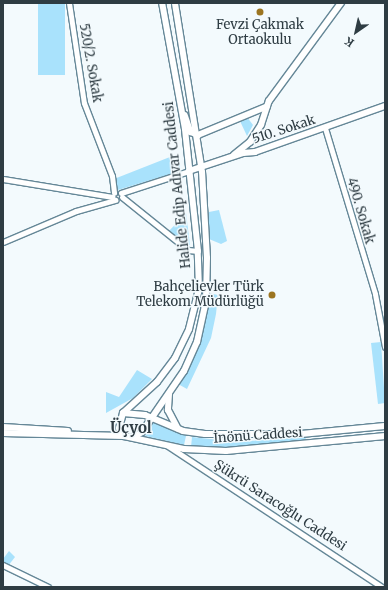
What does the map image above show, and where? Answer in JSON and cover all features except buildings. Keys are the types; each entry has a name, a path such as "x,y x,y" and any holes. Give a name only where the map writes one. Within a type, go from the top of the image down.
{"main road":[{"name":"Halide Edip Adıvar Caddesi","path":"123,413 167,370 183,343 189,329 199,289 198,251 181,103 162,3"},
{"name":"Halide Edip Adıvar Caddesi","path":"134,437 141,434 169,394 192,356 206,306 207,258 198,135 175,3"},
{"path":"230,157 250,142 261,125 266,107 290,70 341,3"},
{"path":"181,103 191,132 198,135 266,107"},
{"name":"510. Sokak","path":"189,171 230,157 255,152 385,106"},
{"path":"248,115 254,116 261,125"},
{"path":"250,142 255,152"},
{"path":"169,394 168,410 178,429"},
{"path":"123,413 118,424 123,434"},
{"name":"İnönü Caddesi","path":"123,413 152,417 178,429 205,434 260,435 385,426"},
{"path":"3,427 53,429 78,433 123,434"},
{"path":"3,433 123,434"},
{"name":"İnönü Caddesi","path":"123,434 184,449 226,451 385,436"}],"street":[{"name":"520/2. Sokak","path":"69,3 84,102 112,176 114,197"},
{"name":"490. Sokak","path":"325,128 375,294 385,347"},
{"path":"3,242 76,211 189,171"},
{"path":"3,179 114,197 120,200 122,195"},
{"path":"122,195 188,250 198,251"},
{"name":"Şükrü Saracoğlu Caddesi","path":"165,445 382,587"},
{"path":"3,565 48,587"}],"shaded area":[{"path":"38,3 65,3 65,75 38,75"},
{"path":"247,117 253,125 247,136 240,121"},
{"path":"175,155 180,161 180,171 118,190 114,179"},
{"path":"219,210 227,241 221,244 209,239 209,212"},
{"path":"186,213 190,245 186,245 169,231"},
{"path":"208,293 218,295 211,338 187,389 178,384 194,355"},
{"path":"381,342 385,403 378,404 371,343"},
{"path":"137,370 152,379 133,398 106,413 106,392 119,397"},
{"path":"152,421 186,436 184,445 145,436"},
{"path":"305,436 306,440 223,448 191,447 192,437 238,442"},
{"path":"9,551 15,557 8,566 3,563 3,559"}],"place":[{"name":"Fevzi Çakmak Ortaokulu","path":"260,12"},
{"name":"Bahçelievler Türk Telekom Müdürlüğü","path":"272,295"}],"district":[{"name":"Üçyol","path":"131,428"}]}
